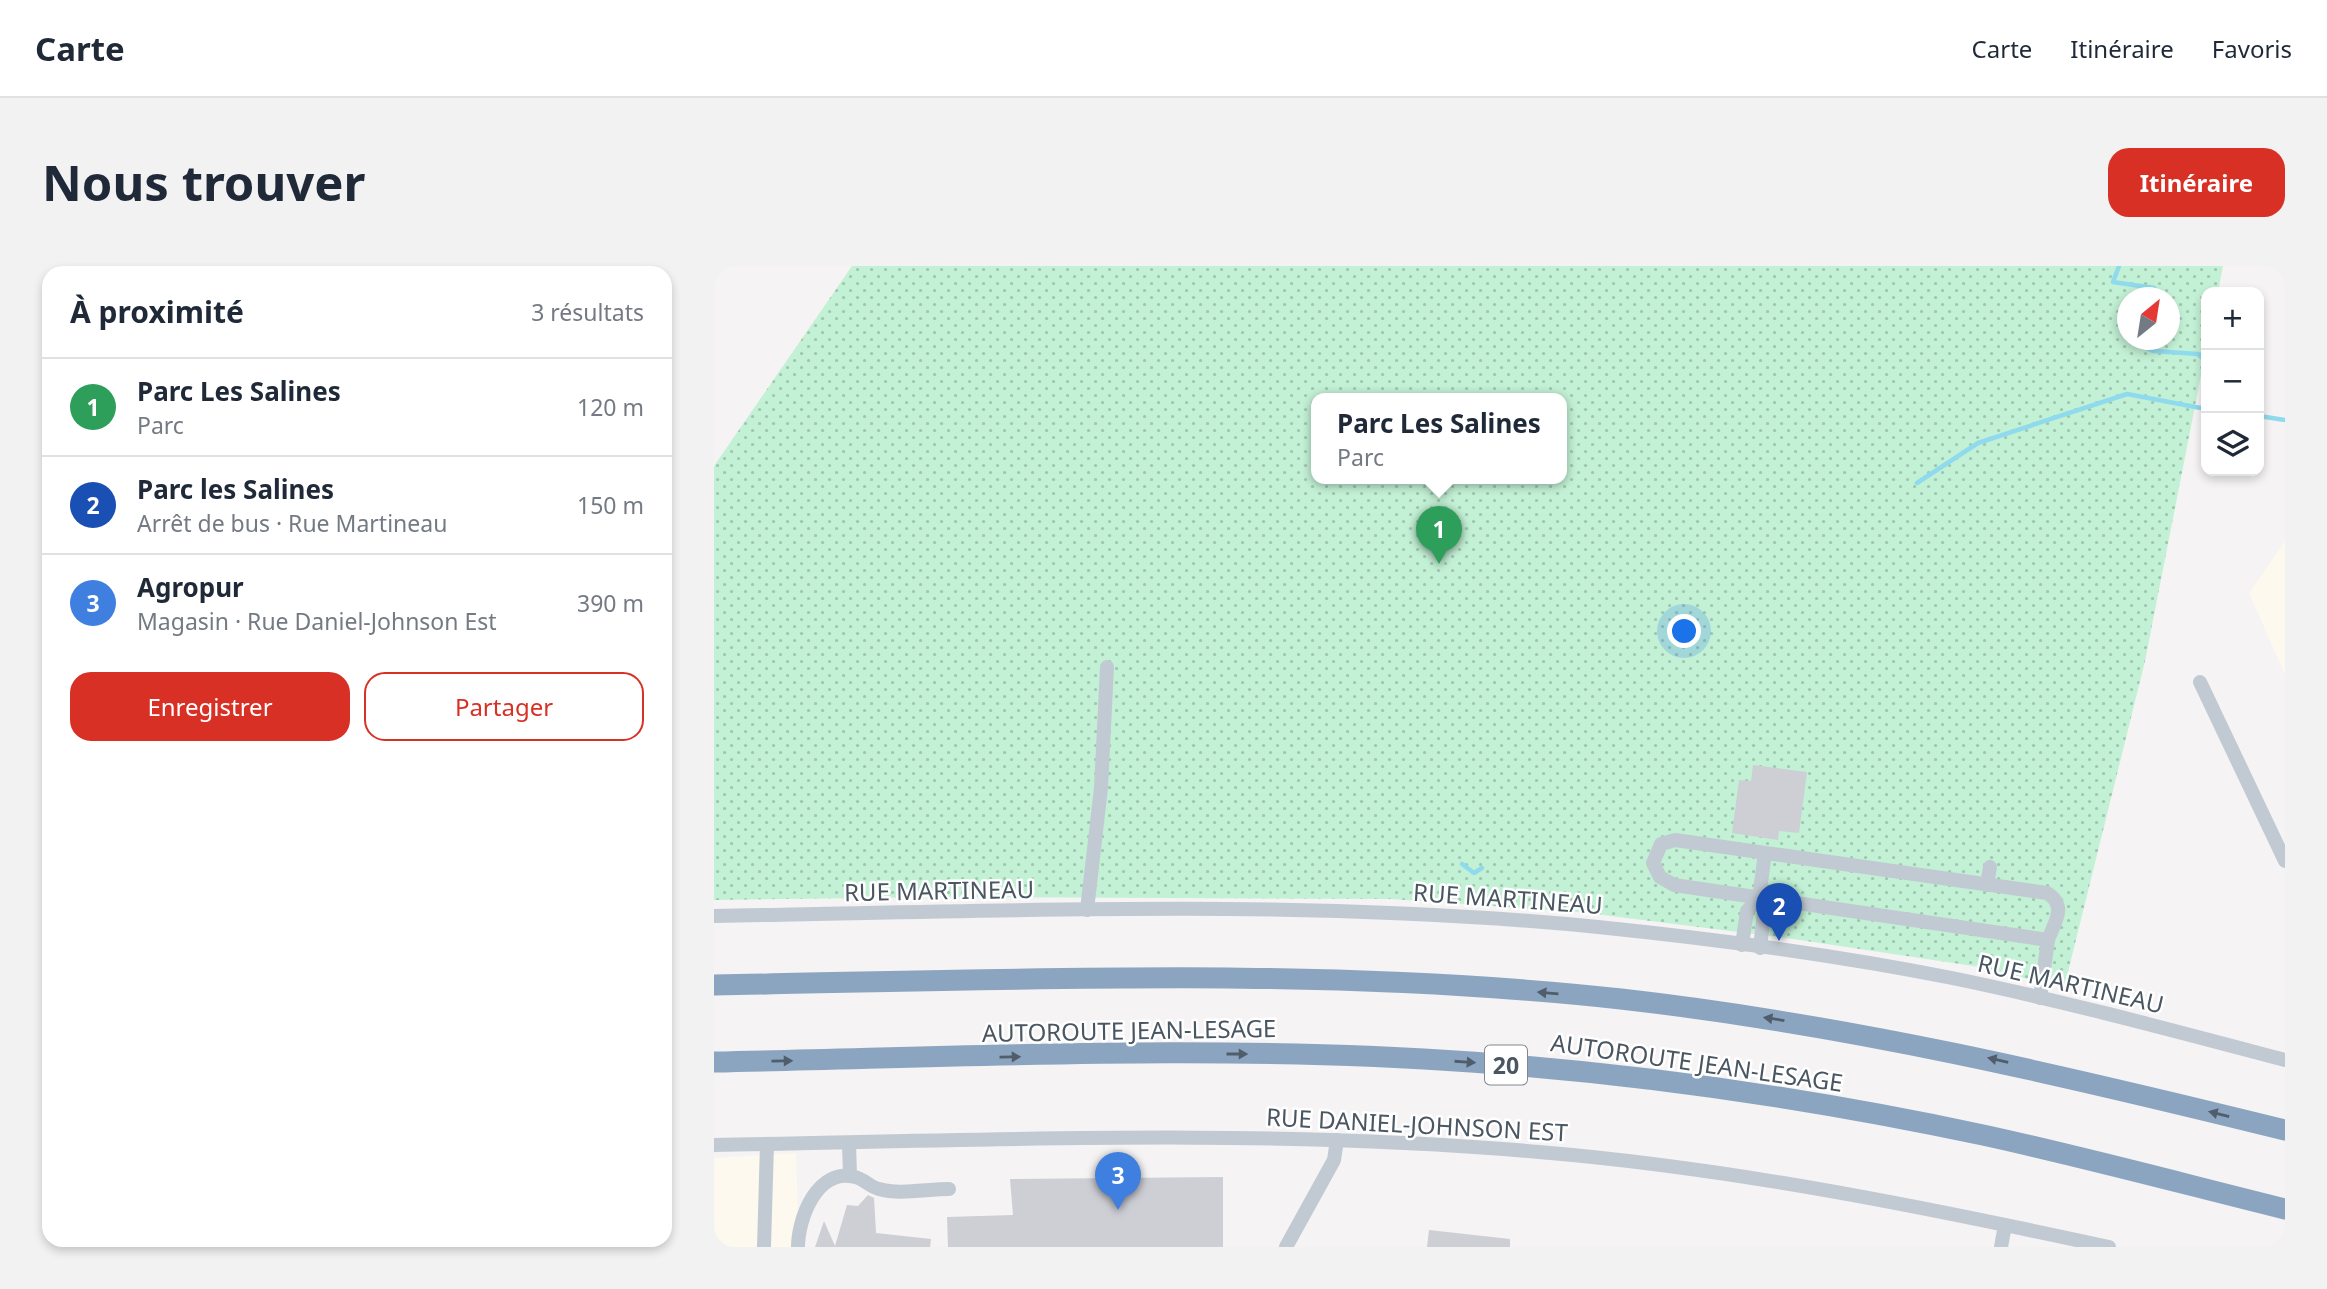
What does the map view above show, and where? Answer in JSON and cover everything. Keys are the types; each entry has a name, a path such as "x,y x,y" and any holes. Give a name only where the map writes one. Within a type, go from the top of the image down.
{"highway":[{"name":"AUTOROUTE JEAN-LESAGE","path":"714,985 1241,977 1393,982 1543,992 1713,1011 1898,1040 2047,1072 2285,1130"},
{"name":"AUTOROUTE JEAN-LESAGE","path":"714,1062 1253,1054 1406,1058 1559,1070 1702,1086 1900,1118 2054,1151 2285,1209"}],"street":[{"path":"1087,910 1101,788 1107,667"},
{"path":"2200,682 2285,861"},
{"path":"2040,998 2048,940 2059,916 2051,896 1675,840 1661,844 1654,858 1657,873 1669,883 2048,940"},
{"path":"1760,948 1764,913 1759,898 1765,853"},
{"path":"1987,885 1990,867"},
{"path":"1742,946 1747,911 1759,898"},
{"name":"RUE MARTINEAU","path":"714,916 1301,909 1419,914 1599,927 1924,973 2040,998 2285,1060"},
{"name":"RUE DANIEL-JOHNSON EST","path":"714,1146 1210,1138 1337,1140 1535,1151 1707,1170 1801,1185 2109,1247"},
{"path":"1286,1247 1334,1160 1337,1140"},
{"path":"849,1143 850,1176"},
{"path":"764,1247 766,1144"},
{"path":"798,1247 799,1223 814,1196 832,1181 850,1176 879,1189 949,1189"},
{"path":"2001,1247 2005,1225"}],"shaded area":[{"path":"2285,541 2285,675 2249,593"},
{"path":"796,1153 799,1247 714,1247 714,1158"}],"green space":[{"path":"852,266 2223,266 2219,287 2201,287 2201,375 2145,661 2064,988 1980,967 1793,939 1579,912 1392,899 944,897 714,900 714,466"}],"building":[{"path":"1753,765 1807,772 1799,833 1779,831 1778,840 1732,833 1739,780 1751,781"},
{"path":"1223,1177 1223,1247 948,1247 947,1217 1013,1215 1010,1179"},
{"path":"868,1195 874,1198 876,1233 931,1239 930,1247 815,1247 824,1221 835,1246 847,1205 858,1206"},
{"path":"1429,1230 1510,1239 1510,1247 1427,1247"}],"waterway":[{"path":"2119,266 2113,282 2147,287"},
{"path":"2151,350 2198,354 2201,357"},
{"path":"1917,483 1978,443 2127,394 2201,408"},
{"path":"2264,417 2285,420"},
{"path":"1462,864 1474,873 1482,868"}],"place":[{"name":"Parc Les Salines","path":"1439,564"},
{"name":"Parc les Salines","path":"1779,941"},
{"name":"Agropur","path":"1118,1210"}]}
